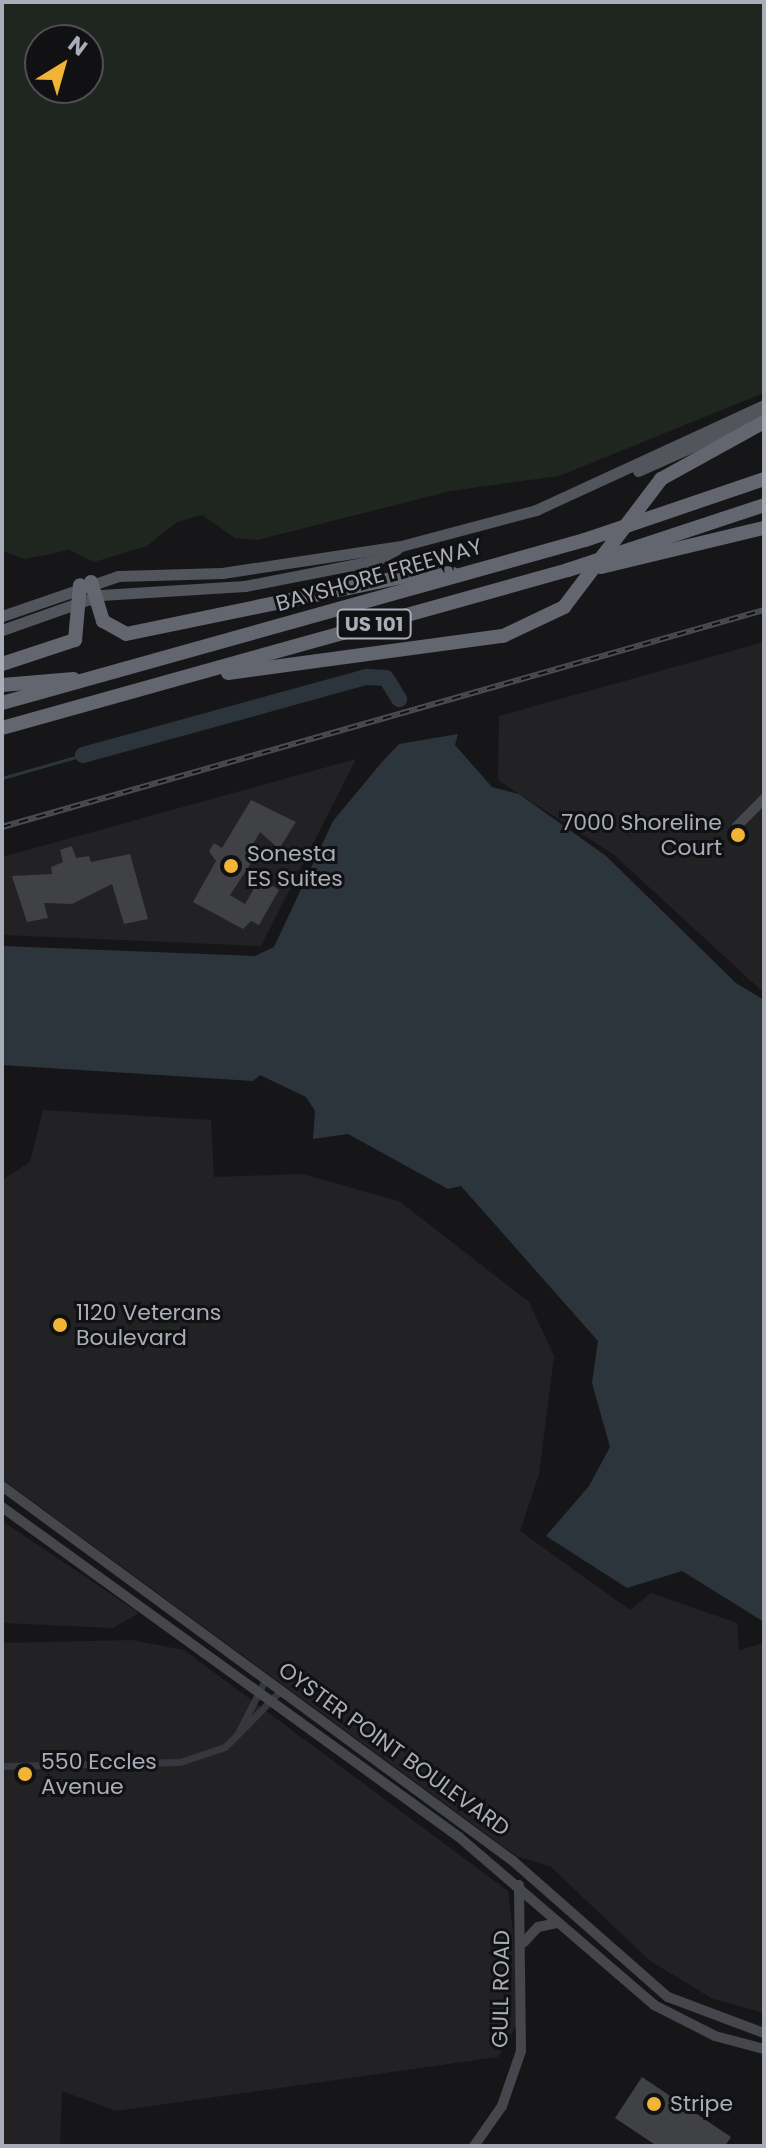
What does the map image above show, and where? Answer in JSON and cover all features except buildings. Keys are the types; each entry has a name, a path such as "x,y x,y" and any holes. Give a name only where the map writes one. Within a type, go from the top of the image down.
{"highway":[{"path":"180,679 489,638 564,607 661,479 764,422"},
{"name":"BAYSHORE FREEWAY","path":"2,703 461,575 764,479"},
{"name":"BAYSHORE FREEWAY","path":"5,728 568,570 764,505"},
{"path":"568,570 637,561 764,528"},
{"path":"87,591 103,621 126,634 429,571 461,575"},
{"path":"2,664 68,646 79,632 87,591"},
{"path":"2,685 86,680"}],"main road":[{"path":"619,477 764,405"},
{"path":"2,616 87,591 245,586 377,560 401,546 536,510 764,415"},
{"path":"2,630 87,591"}],"street":[{"path":"737,826 764,799"},
{"name":"OYSTER POINT BOULEVARD","path":"2,1486 526,1871 668,1997 764,2033"},
{"name":"OYSTER POINT BOULEVARD","path":"2,1507 258,1690 519,1886 557,1923 654,2005 715,2036 764,2049"},
{"path":"237,1735 265,1680"},
{"path":"2,1766 180,1762 237,1735 280,1691"},
{"path":"519,1886 526,1871"},
{"name":"GULL ROAD","path":"474,2146 516,2070 524,1942 519,1886"},
{"path":"524,1942 538,1927 557,1923"}],"shaded area":[{"path":"2,2 764,2 764,393 559,476 451,491 257,540 235,538 202,515 177,522 147,546 94,562 69,550 25,559 2,551"},
{"path":"764,642 764,993 613,854 498,780 499,716"},
{"path":"458,734 455,745 492,787 519,794 606,856 736,983 764,1000 764,1622 682,1571 627,1588 546,1536 589,1486 610,1447 592,1383 598,1341 461,1186 448,1189 348,1134 313,1139 315,1111 306,1097 260,1075 253,1081 2,1065 2,946 255,956 274,947 333,821 382,762 399,744"},
{"path":"356,759 261,946 2,935 2,857"},
{"path":"43,1110 211,1120 214,1177 302,1174 399,1201 529,1302 554,1356 539,1474 520,1531 630,1610 651,1593 737,1623 739,1650 764,1643 764,2013 711,1998 649,1960 550,1866 518,1857 2,1479 2,1180 30,1162"},
{"path":"2,1521 139,1613 113,1628 2,1623"},
{"path":"132,1640 184,1650 508,1891 523,2014 498,2057 116,2111 62,2091 60,2146 2,2146 2,1643"}],"waterway":[{"path":"83,755 367,677 386,678 399,699"},
{"path":"2,778 83,755"}],"railway":[{"path":"2,827 764,610"}],"place":[{"name":"7000 Shoreline Court","path":"738,835"},
{"name":"Sonesta ES Suites","path":"231,866"},
{"name":"1120 Veterans Boulevard","path":"60,1325"},
{"name":"550 Eccles Avenue","path":"25,1774"},
{"name":"Stripe","path":"654,2104"}]}
